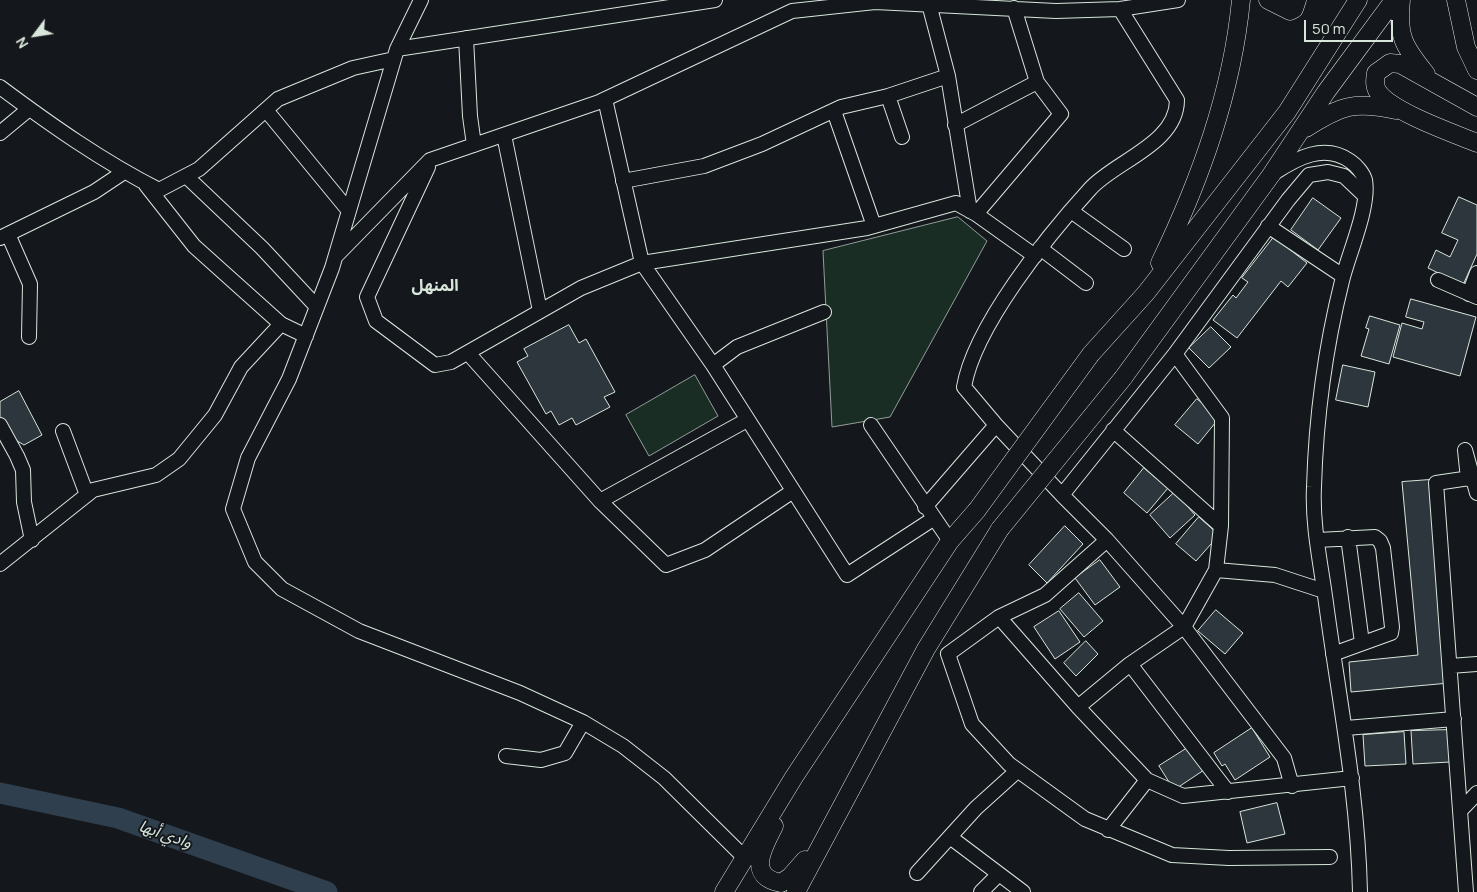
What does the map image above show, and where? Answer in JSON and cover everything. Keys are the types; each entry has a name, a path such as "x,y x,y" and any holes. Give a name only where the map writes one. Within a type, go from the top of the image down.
{"main road":[{"path":"1146,293 1188,204 1221,108 1238,31 1240,0"},
{"path":"1268,0 1282,9 1290,11 1294,9 1297,0"},
{"path":"724,892 794,777 950,541 977,510 1091,354 1146,293 1287,112 1358,0"},
{"path":"796,892 926,649 1000,529 1123,378 1271,175 1326,92 1394,0"},
{"path":"1401,0 1399,28 1403,43 1432,82"},
{"path":"1456,0 1466,47 1477,70"},
{"path":"1477,108 1400,64 1390,63 1376,73 1376,88 1379,93 1404,111 1477,143"},
{"path":"1300,132 1338,110 1355,105 1374,105 1404,111"},
{"path":"794,777 782,812 759,860 761,872 768,880 781,883 790,878 830,828"}],"street":[{"path":"421,0 395,54 335,258 317,307 289,378 248,458 233,509 255,562 282,589 359,631 520,693 583,722 623,746 664,778 744,857"},
{"path":"0,87 29,109 124,172 158,190 199,169 278,99 354,68 395,54 466,38 715,0"},
{"path":"335,258 430,160 605,100 796,6 875,2 1056,11 1120,9 1178,0"},
{"path":"929,4 948,76 955,125 973,212"},
{"path":"973,212 1061,114 1037,82 1014,8"},
{"path":"1120,9 1177,100 1177,110 1173,121 1158,138 1092,187 1038,252 994,314 967,373 964,387 996,426 1107,540 1184,627 1284,758 1292,786"},
{"path":"466,38 470,116 474,145"},
{"path":"623,181 704,166 762,144 834,111 888,96 948,76"},
{"path":"955,125 1037,82"},
{"path":"888,96 902,137"},
{"path":"605,100 642,263 713,364 847,575 929,513 996,426"},
{"path":"0,133 29,109"},
{"path":"266,110 349,210"},
{"path":"834,111 874,226"},
{"path":"504,135 540,311"},
{"path":"1271,175 1296,159 1318,153 1340,154 1356,165 1365,180 1361,215 1343,276 1326,358 1317,420 1314,490 1332,654 1346,728 1352,778 1360,892"},
{"path":"430,160 419,190 367,297 376,321 435,365 451,362 468,354 581,288 642,263 874,226 956,203 1086,283"},
{"path":"29,337 30,284 4,236 94,192 124,172"},
{"path":"1062,495 1175,354 1268,226 1309,175 1328,172 1344,176 1364,195"},
{"path":"186,176 262,248 317,307"},
{"path":"143,182 194,246 281,324 306,336"},
{"path":"1071,211 1124,249"},
{"path":"1268,226 1343,276"},
{"path":"1438,280 1473,295 1477,273"},
{"path":"713,364 738,348 824,312"},
{"path":"0,564 92,490 110,484 156,475 179,459 215,415 242,366 281,324"},
{"path":"468,354 600,502 666,565 705,550 793,491"},
{"path":"1078,708 1130,664 1184,627 1216,570 1221,526 1222,418 1175,354"},
{"path":"600,502 747,420"},
{"path":"0,425 23,470 24,502 32,540"},
{"path":"871,425 929,513 950,541"},
{"path":"1113,430 1221,526"},
{"path":"63,431 87,495"},
{"path":"1466,892 1436,483 1472,478 1465,450 1477,494"},
{"path":"1348,537 1362,643"},
{"path":"1318,540 1375,537 1380,541 1383,548 1392,626 1391,633 1332,654"},
{"path":"1107,540 1045,595 999,617 948,654 972,724 1017,770 1086,820 1172,855 1229,858 1330,857"},
{"path":"1216,570 1275,575 1324,590"},
{"path":"999,617 1078,708 1147,780 1183,796 1292,786 1352,778"},
{"path":"1130,664 1228,792"},
{"path":"1450,666 1477,664"},
{"path":"1346,728 1454,719"},
{"path":"506,756 541,760 565,753 583,722"},
{"path":"917,873 976,808 1017,770"},
{"path":"1108,830 1147,780"},
{"path":"1460,811 1477,793"},
{"path":"950,837 1023,892"},
{"path":"980,892 999,874"}],"green space":[{"path":"958,217 987,241 890,417 832,427 823,251"},
{"path":"695,375 718,416 649,456 626,415"}],"building":[{"path":"1459,197 1477,205 1477,254 1463,285 1428,268 1436,250 1450,257 1458,240 1442,233"},
{"path":"1313,198 1341,218 1318,250 1291,230"},
{"path":"1274,237 1307,263 1288,287 1281,281 1237,338 1213,320 1233,295 1236,298 1248,282 1242,278"},
{"path":"1411,299 1476,317 1460,376 1393,357 1402,323 1422,329 1424,322 1406,317"},
{"path":"1370,316 1400,325 1389,364 1361,356 1369,329 1366,328"},
{"path":"569,325 579,343 586,339 615,392 604,397 610,407 576,425 572,418 559,425 551,411 546,414 517,362 528,356 524,349"},
{"path":"1211,327 1231,347 1209,368 1189,348"},
{"path":"1343,365 1375,372 1368,407 1336,400"},
{"path":"19,391 42,435 24,445 12,438 0,420 0,402"},
{"path":"1197,399 1220,417 1198,444 1175,425"},
{"path":"1144,468 1168,488 1147,513 1124,493"},
{"path":"1429,480 1449,683 1351,692 1349,662 1418,655 1402,482"},
{"path":"1175,492 1195,515 1170,538 1150,515"},
{"path":"1199,517 1219,535 1196,561 1176,544"},
{"path":"1065,526 1083,544 1047,583 1029,565"},
{"path":"1100,560 1120,587 1095,605 1075,578"},
{"path":"1079,593 1103,621 1084,637 1060,609"},
{"path":"1216,610 1243,633 1225,654 1198,631"},
{"path":"1059,611 1080,642 1055,659 1034,627"},
{"path":"1086,641 1098,654 1076,676 1064,663"},
{"path":"1252,728 1270,757 1235,780 1225,764 1222,766 1214,753"},
{"path":"1449,730 1450,762 1413,764 1411,731"},
{"path":"1404,732 1406,764 1365,766 1363,735"},
{"path":"1189,747 1204,770 1174,790 1159,766"},
{"path":"1277,803 1285,834 1247,843 1240,812"}],"waterway":[{"name":"وادي أبها","path":"0,793 118,818 327,892"}],"district":[{"name":"المنهل","path":"435,287"}]}
